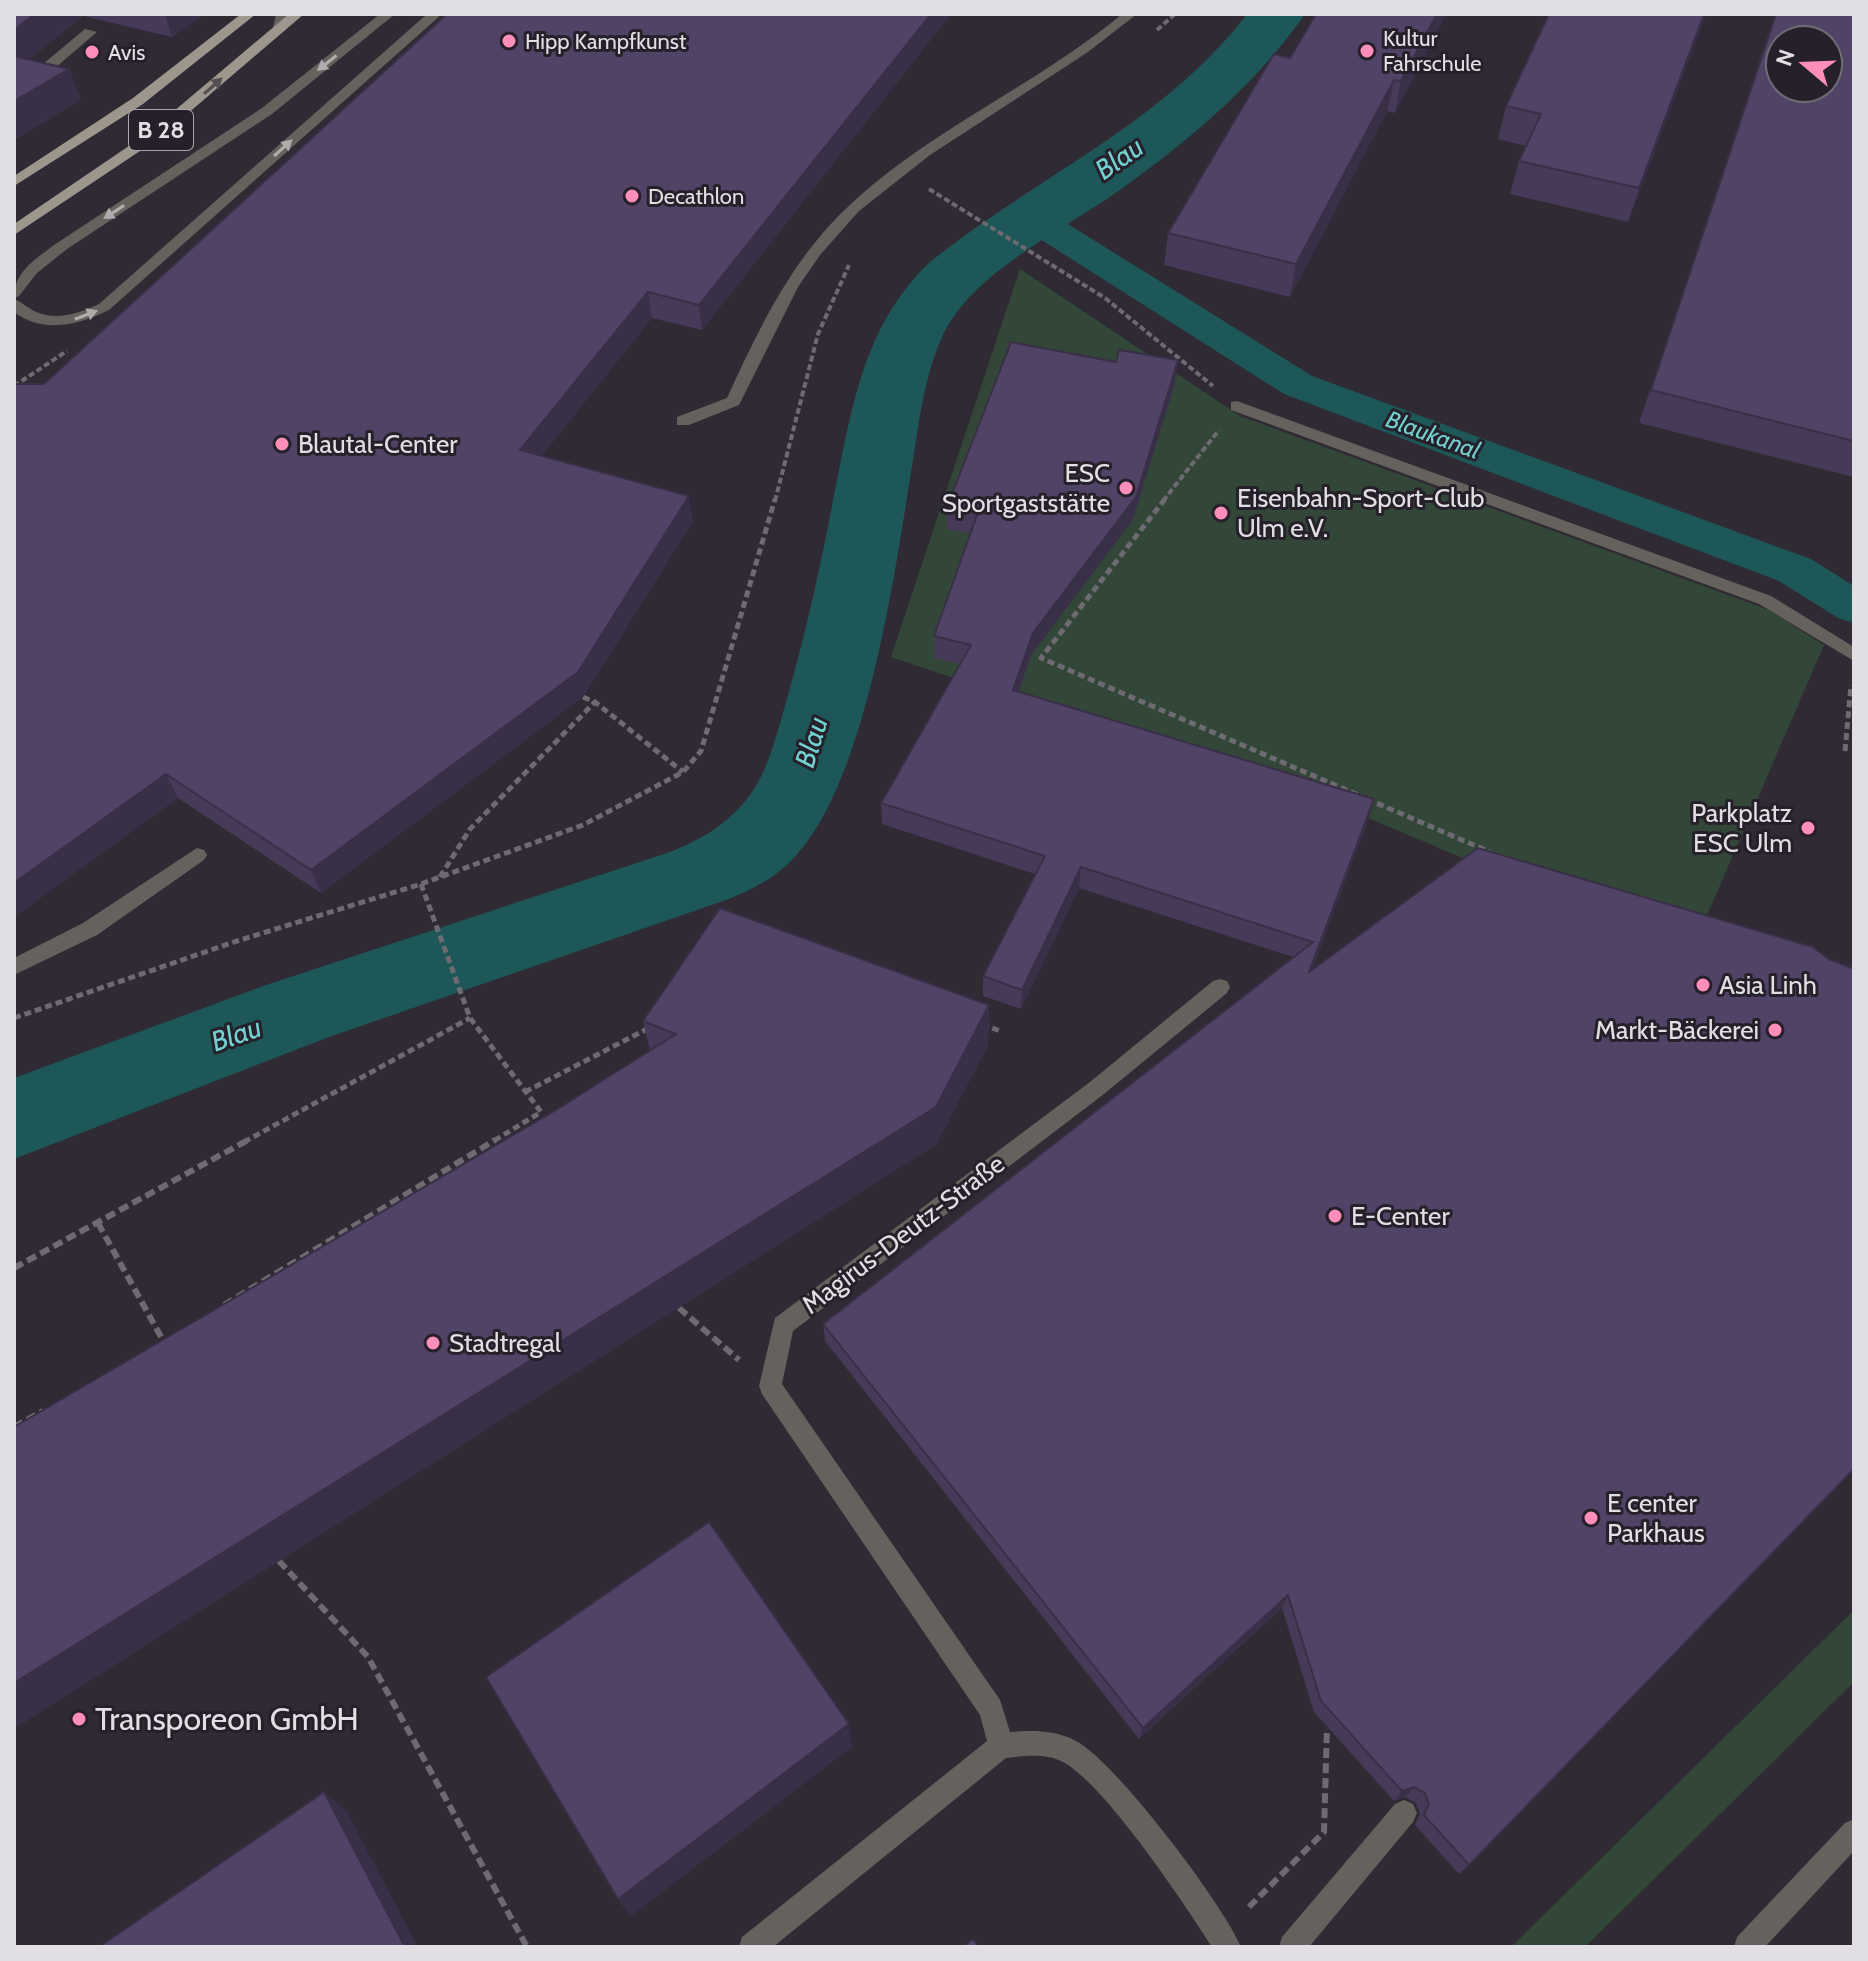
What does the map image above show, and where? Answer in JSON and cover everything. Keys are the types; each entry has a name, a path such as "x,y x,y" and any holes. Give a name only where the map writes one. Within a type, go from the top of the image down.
{"main road":[{"name":"B 28","path":"14,231 109,169 159,108 249,14"},
{"name":"B 28","path":"14,182 159,108 282,21 297,14"}],"street":[{"path":"14,293 32,270 62,246 267,111 388,14"},
{"path":"14,304 33,318 50,321 81,319 104,307 435,14"},
{"path":"683,421 733,401 771,319 816,250 874,192 998,103 1107,35 1130,14"},
{"path":"36,77 90,32"},
{"path":"1237,406 1765,600 1854,655"},
{"path":"14,967 90,929 197,855"},
{"name":"Magirus-Deutz-Straße","path":"770,1386 783,1325 1097,1088 1220,987"},
{"path":"770,1386 991,1709 1001,1746"},
{"path":"752,1947 1001,1746 1037,1742 1071,1751 1100,1773 1224,1941"},
{"path":"1292,1947 1404,1813"},
{"path":"1747,1947 1854,1832"}],"path":[{"path":"1155,33 1175,14"},
{"path":"916,197 940,181"},
{"path":"928,189 1105,298 1237,406 1041,658 1492,853"},
{"path":"14,1018 234,942 421,884 583,825 683,772 701,751 787,456 815,342 833,291 858,252"},
{"path":"1845,751 1849,686"},
{"path":"583,697 595,702 683,772"},
{"path":"439,877 470,829 595,702"},
{"path":"421,884 465,997 470,1018 550,1124"},
{"path":"14,1268 470,1018"},
{"path":"972,1020 1000,1031"},
{"path":"525,1092 661,1022"},
{"path":"217,1309 541,1112"},
{"path":"98,1223 170,1353"},
{"path":"679,1308 770,1386"},
{"path":"150,1349 177,1333"},
{"path":"14,1427 55,1404"},
{"path":"279,1561 368,1657 527,1947"},
{"path":"1224,1941 1324,1832 1327,1728"}],"green space":[{"name":"Eisenbahn-Sport-Club Ulm e.V.","path":"1020,269 1240,416 1769,610 1824,645 1699,934 1472,862 1368,818 891,657"},
{"path":"1854,1610 1854,1682 1585,1947 1511,1947"}],"building":[{"path":"14,14 35,14 14,30"},
{"name":"Blautal-Center","path":"447,14 931,14 699,305 648,292 520,450 689,496 578,672 311,870 166,774 14,883 14,384 44,384"},
{"path":"1316,14 1437,14 1401,81 1394,80 1296,264 1168,233 1274,54 1290,58"},
{"path":"1549,14 1704,14 1639,188 1519,161 1541,114 1506,106"},
{"path":"1776,14 1854,14 1854,441 1651,390 1764,50 1764,104 1844,104 1844,24 1773,24"},
{"path":"14,56 69,69 14,101"},
{"path":"1011,342 1116,362 1119,350 1178,360 1136,497 1033,633 1013,690 1374,799 1309,972 1478,848 1813,947 1829,959 1854,969 1854,1469 1469,1865 1424,1815 1429,1804 1425,1793 1414,1787 1402,1791 1321,1701 1288,1595 1143,1728 823,1324 1313,942 1081,867 1022,990 983,976 1045,856 881,803 971,645 934,636 978,512 947,507"},
{"name":"Stadtregal","path":"720,908 989,1005 936,1107 14,1683 14,1427 556,1110 676,1034 643,1021"},
{"path":"709,1522 849,1724 618,1899 486,1677"},
{"path":"324,1792 405,1947 99,1947"},
{"path":"973,1939 979,1947 963,1947"}],"waterway":[{"name":"Blau","path":"14,1119 298,1011 700,876 734,860 754,845 786,807 797,785 825,704 858,561 893,381 916,321 939,290 968,264 1130,153 1198,99 1255,43 1276,14"},
{"name":"Blaukanal","path":"1034,219 1298,385 1795,570 1854,607"}],"place":[{"name":"Hipp Kampfkunst","path":"509,41"},
{"name":"Kultur Fahrschule","path":"1367,51"},
{"name":"Avis","path":"92,52"},
{"name":"Decathlon","path":"632,196"},
{"name":"Blautal-Center","path":"282,444"},
{"name":"ESC Sportgaststätte","path":"1126,488"},
{"name":"Eisenbahn-Sport-Club Ulm e.V.","path":"1221,513"},
{"name":"Parkplatz ESC Ulm","path":"1808,828"},
{"name":"Asia Linh","path":"1703,985"},
{"name":"Markt-Bäckerei","path":"1775,1030"},
{"name":"E-Center","path":"1335,1216"},
{"name":"Stadtregal","path":"433,1343"},
{"name":"E center Parkhaus","path":"1591,1518"},
{"name":"Transporeon GmbH","path":"79,1719"}]}
